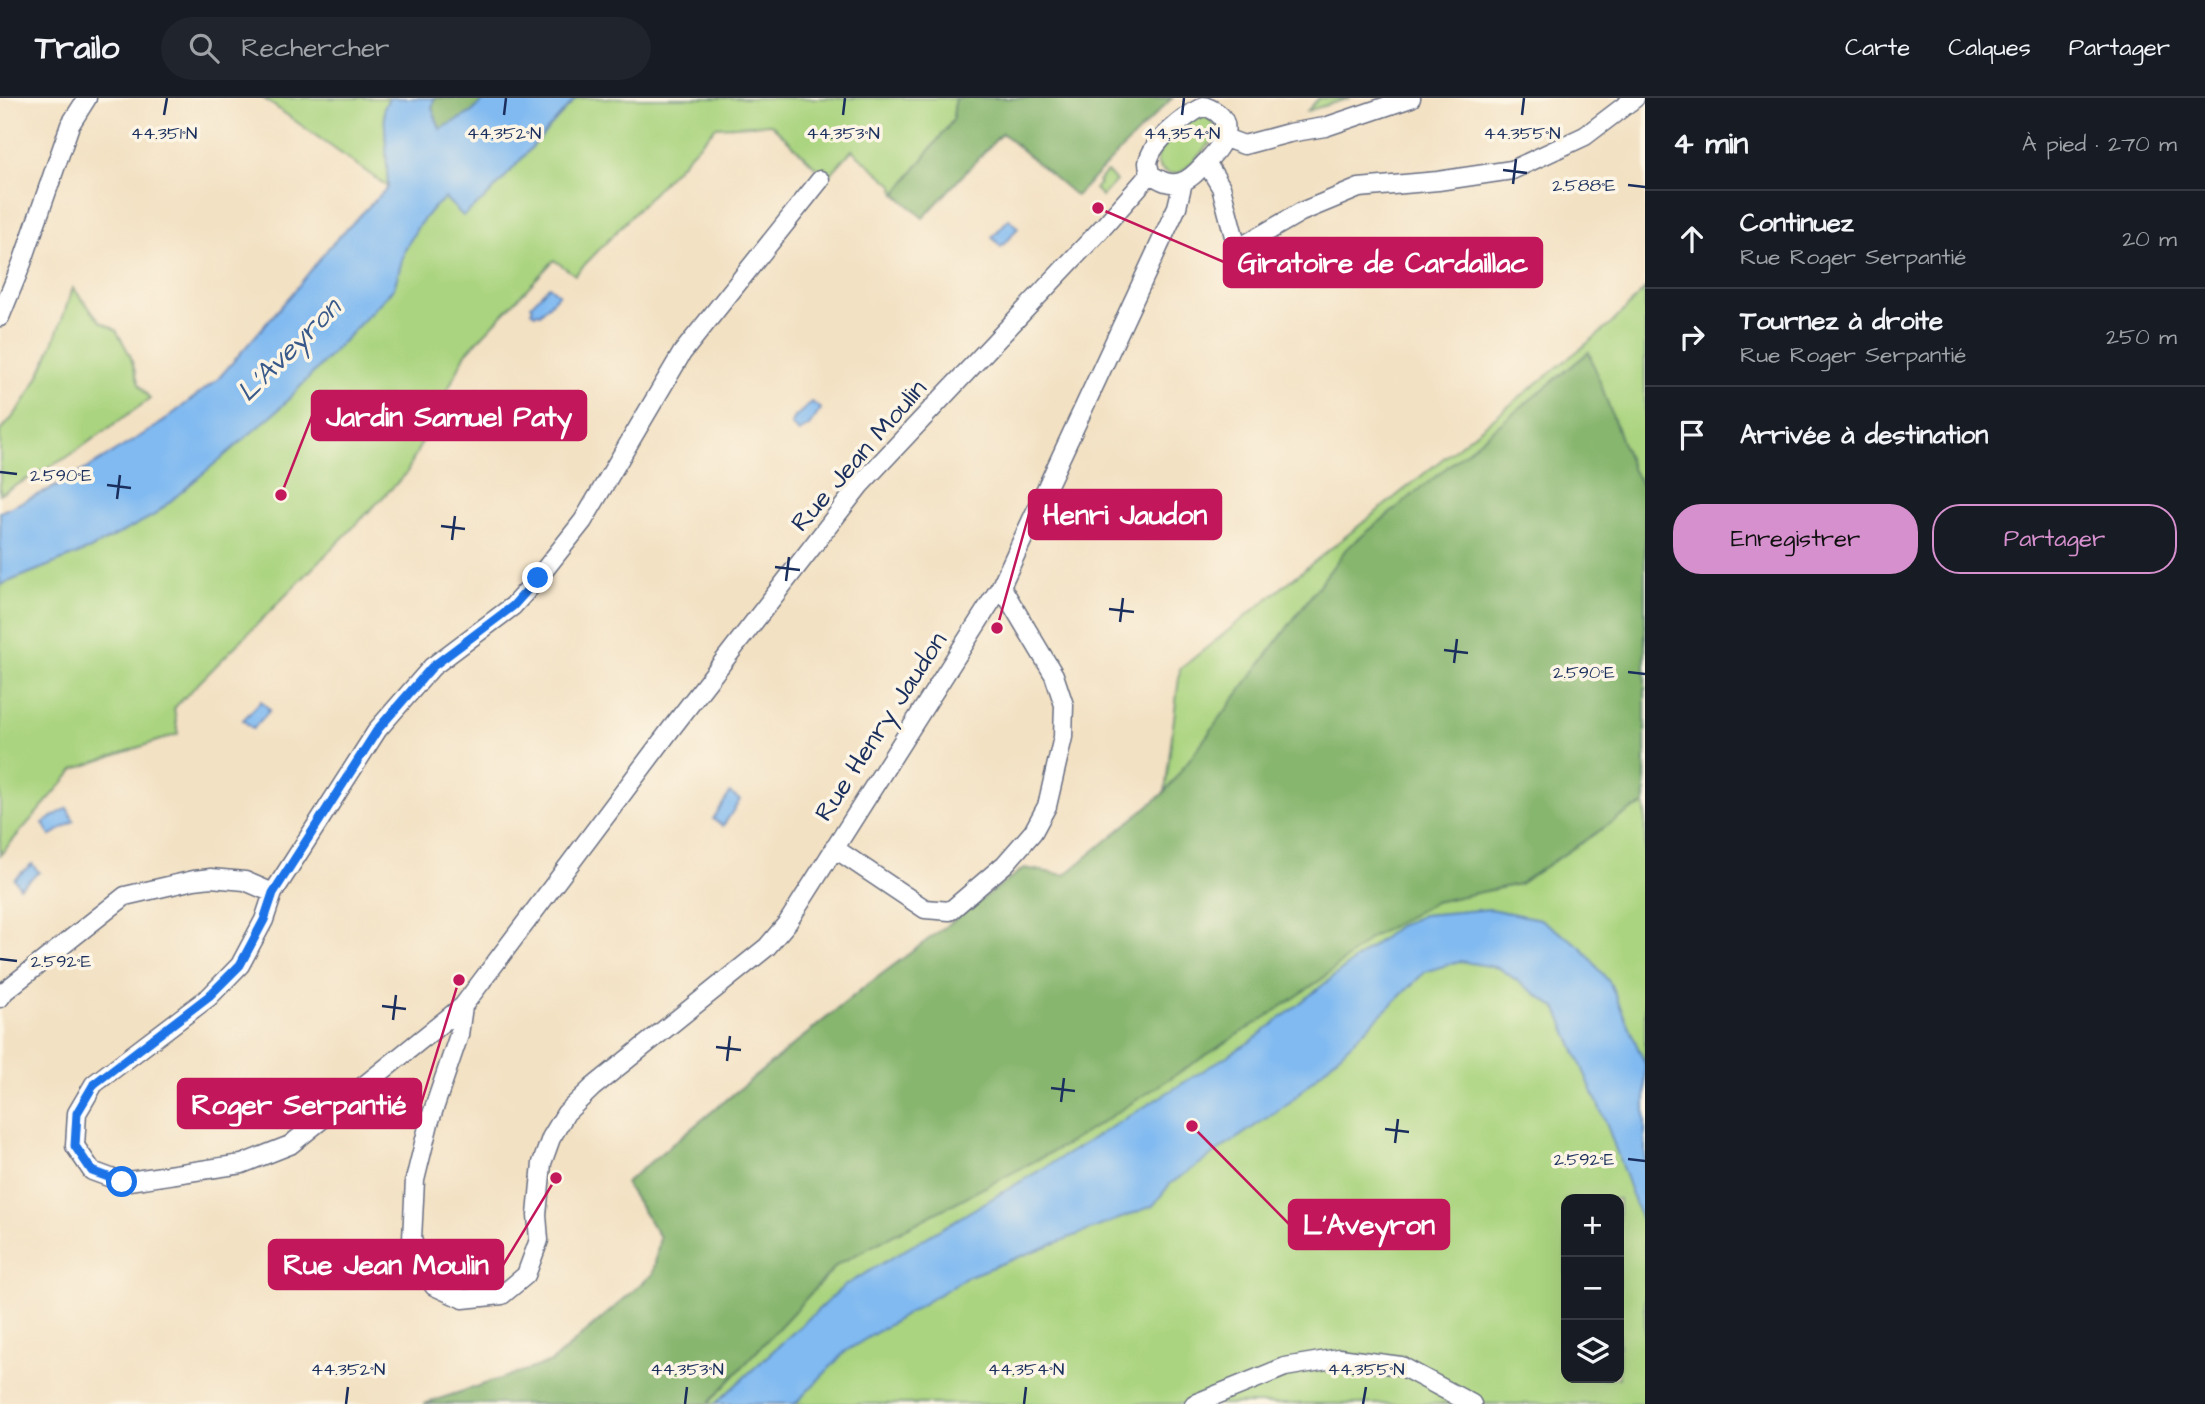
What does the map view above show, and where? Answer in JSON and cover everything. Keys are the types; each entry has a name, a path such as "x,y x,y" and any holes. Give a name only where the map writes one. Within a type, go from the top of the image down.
{"street":[{"path":"0,317 22,264 70,125 87,98"},
{"path":"1225,138 1244,145 1325,127 1411,98"},
{"path":"1206,162 1221,187 1234,240 1239,248 1301,212 1359,188 1438,181 1512,170 1585,136 1635,98"},
{"path":"1221,104 1226,125 1225,138 1217,152 1196,174 1183,182 1166,184 1150,174 1148,162 1161,140 1190,114 1204,106 1221,104"},
{"name":"Rue Jean Moulin","path":"834,848 789,922 767,947 620,1065 566,1113 551,1138 542,1163 537,1215 539,1240 526,1275 502,1296 463,1299 434,1286 420,1263 412,1239 415,1180 429,1123 459,1035 463,1006 671,729 860,485 1150,174"},
{"path":"463,1006 290,1145 242,1164 122,1182 92,1171 75,1146 77,1113 94,1084 209,996 240,965 264,920 273,893 378,729 432,667 513,606 538,578 583,521 682,353 820,180"},
{"name":"Rue Henry Jaudon","path":"1001,586 1054,676 1065,705 1063,737 1047,806 1033,832 1004,864 950,911 925,909 834,848 1001,586 1177,207 1183,182"},
{"path":"0,998 5,991 125,896 211,878 245,881 273,893"},
{"path":"1194,1404 1285,1367 1339,1358 1401,1366 1472,1404"}],"green space":[{"path":"263,98 389,98 384,108 388,187"},
{"path":"434,98 486,98 471,113 440,129 432,108"},
{"path":"576,98 955,98 953,120 896,194 893,185 852,150 827,178 771,124 716,127 575,275 554,260 466,353 406,474 174,708 178,734 75,769 0,855 0,585 90,549 153,516 278,410 394,288 405,250 418,226 431,210 445,198 463,215 489,195"},
{"path":"955,98 1172,98 1076,196 1002,133 923,218 896,194 953,120"},
{"path":"1319,98 1350,98 1307,111"},
{"path":"1203,116 1210,119 1217,129 1215,139 1183,171 1166,173 1157,161 1161,150 1194,117"},
{"path":"1107,172 1116,181 1102,196 1095,189 1100,183 1098,181"},
{"path":"73,288 100,321 116,330 130,355 139,384 150,399 66,458 0,494 0,431 14,416 35,382"},
{"path":"1645,289 1645,1404 424,1404 551,1362 653,1274 660,1237 625,1183 862,989 1024,868 1057,901 1165,792 1180,669 1610,325"},
{"path":"1589,352 1632,469 1645,490 1645,805 1631,810 1519,884 1435,902 1372,937 1322,979 1071,1142 838,1264 708,1404 424,1404 552,1362 653,1274 660,1237 625,1183 862,989 1024,868 1065,875 1165,792 1346,549"}],"water":[{"path":"389,98 434,98 432,108 440,129 471,113 486,98 576,98 489,195 463,216 445,198 431,210 418,226 405,250 394,288 278,410 153,516 90,549 0,585 0,512 61,484 157,426 218,379 330,246 388,187 384,108"},
{"path":"1009,219 1018,228 1001,247 992,237"},
{"path":"549,286 559,294 540,314 535,314 531,311 531,305"},
{"path":"812,402 821,409 809,426 799,432 791,425 795,417"},
{"path":"261,701 270,710 253,729 243,720"},
{"path":"730,793 740,800 723,826 713,819"},
{"path":"67,808 74,821 50,836 43,823"},
{"path":"32,864 39,872 20,887 14,879"},
{"path":"1490,909 1540,919 1581,947 1610,983 1645,1064 1645,1231 1607,1125 1557,1009 1499,968 1459,961 1425,972 1290,1102 1170,1184 1153,1206 969,1276 846,1351 795,1404 715,1404 844,1286 1253,1040 1398,926 1423,915"}],"place":[{"name":"Giratoire de Cardaillac","path":"1098,208"},
{"name":"Jardin Samuel Paty","path":"281,495"},
{"name":"Henri Jaudon","path":"997,628"},
{"name":"Roger Serpantié","path":"459,980"},
{"name":"L'Aveyron","path":"1192,1126"},
{"name":"Rue Jean Moulin","path":"556,1178"}],"route":[{"path":"122,1182 92,1171 75,1146 77,1113 94,1084 209,996 240,965 264,920 273,893 378,729 432,667 513,606 538,578"}]}
